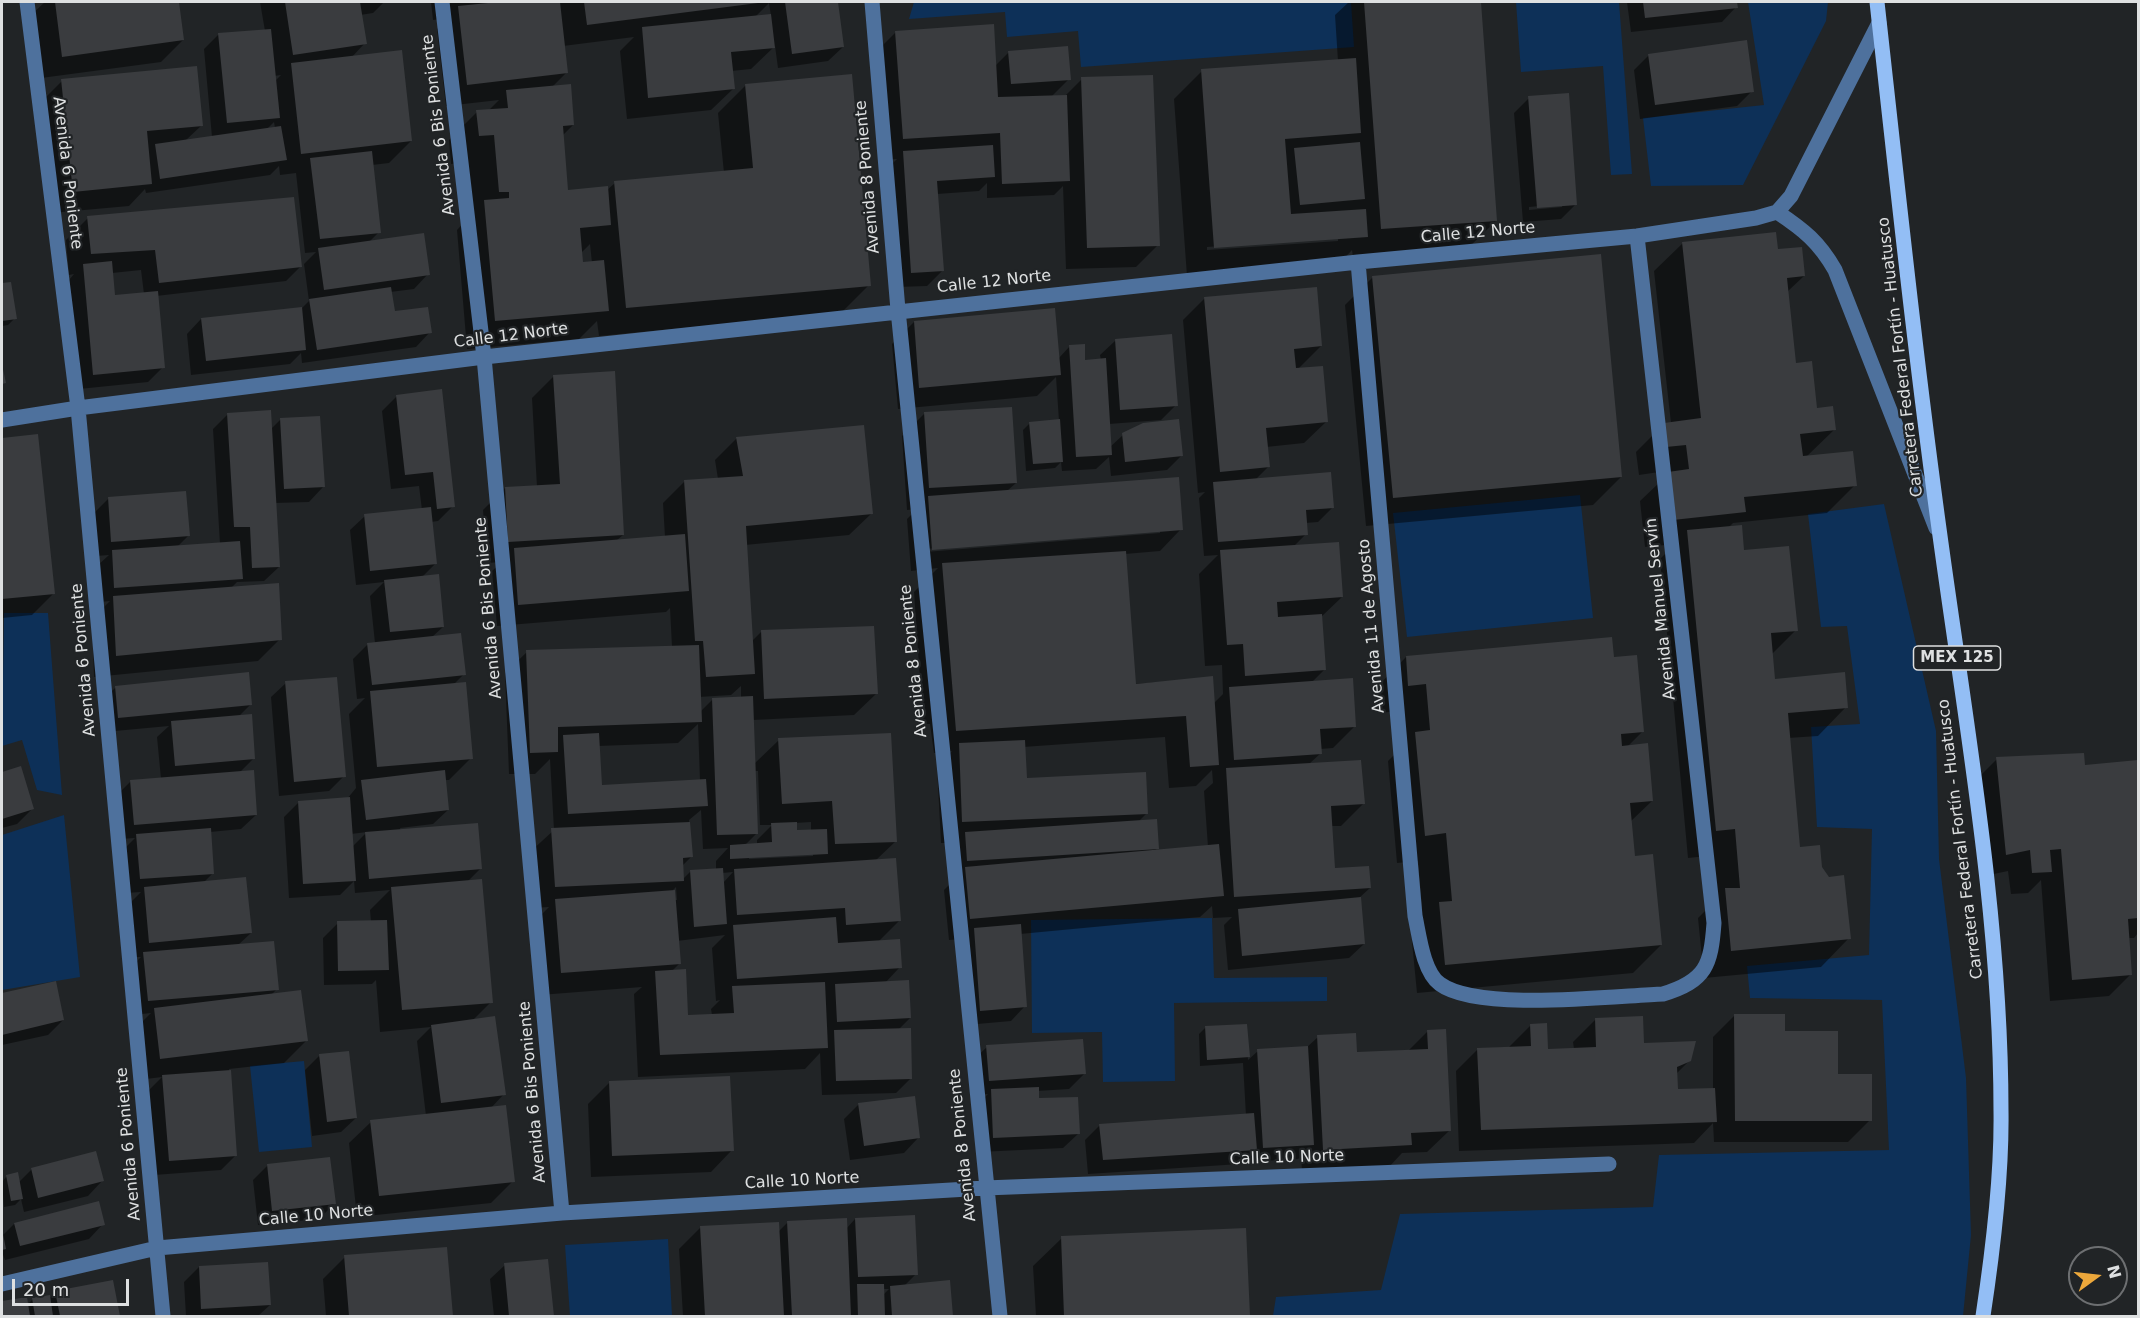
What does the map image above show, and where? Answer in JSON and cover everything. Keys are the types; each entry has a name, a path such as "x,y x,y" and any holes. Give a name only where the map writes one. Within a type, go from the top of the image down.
{"main road":[{"name":"Carretera Federal Fortín - Huatusco","path":"1877,2 1940,539 1981,829 1996,976 2002,1113 1991,1263 1983,1317"}],"street":[{"name":"Avenida 6 Poniente","path":"27,2 78,408 163,1317"},
{"name":"Avenida 6 Bis Poniente","path":"442,2 484,357 562,1213"},
{"name":"Avenida 8 Poniente","path":"872,2 897,310 1000,1317"},
{"path":"1880,23 1791,196 1777,212 1805,231 1823,249 1835,270 1940,539"},
{"name":"Calle 12 Norte","path":"2,420 78,408 484,357 897,310 1358,262 1637,236 1756,218 1777,212"},
{"name":"Avenida Manuel Servín","path":"1438,983 1463,996 1506,1000 1663,994 1685,987 1701,976 1712,953 1714,923 1637,236"},
{"name":"Avenida 11 de Agosto","path":"1358,262 1415,916 1423,956 1438,983"},
{"name":"Calle 10 Norte","path":"2,1284 157,1248 562,1213 985,1188 1609,1164"}],"shaded area":[{"path":"914,2 1351,2 1354,47 1081,67 1078,31 1007,37 1005,12 909,19"},
{"path":"1516,2 1619,2 1632,174 1611,175 1603,66 1521,72"},
{"path":"1748,2 1828,2 1826,21 1743,185 1651,186 1643,118 1764,105"},
{"path":"1580,495 1593,618 1407,637 1393,513"},
{"path":"1884,504 1936,731 1939,859 1966,1078 1971,1235 1963,1316 1273,1316 1276,1297 1381,1290 1400,1214 1653,1207 1659,1155 1889,1150 1882,1000 1750,998 1747,966 1869,955 1872,829 1817,827 1811,727 1860,724 1847,626 1821,627 1808,514"},
{"path":"4,613 48,613 62,795 37,790 22,740 2,746"},
{"path":"64,815 80,977 2,990 2,835"},
{"path":"1212,918 1214,978 1327,977 1327,1001 1174,1003 1175,1081 1103,1082 1102,1032 1032,1033 1031,920"},
{"path":"304,1061 312,1147 259,1152 250,1066"},
{"path":"668,1239 672,1316 570,1316 565,1245"}],"building":[{"path":"55,2 179,2 184,40 62,57"},
{"path":"285,2 360,2 367,44 293,55"},
{"path":"498,2 560,2 568,73 467,85 458,6"},
{"path":"584,2 758,2 758,3 587,25"},
{"path":"785,2 838,2 844,47 792,54"},
{"path":"1364,2 1481,2 1497,221 1381,229"},
{"path":"1643,2 1737,2 1738,8 1645,18"},
{"path":"771,14 775,48 731,52 735,89 648,98 642,27"},
{"path":"994,24 998,97 1067,95 1070,181 1002,184 1000,133 903,139 895,31"},
{"path":"271,29 280,118 227,123 218,33"},
{"path":"1747,40 1754,92 1655,105 1648,54"},
{"path":"1068,46 1071,80 1011,84 1008,51"},
{"path":"402,50 412,141 301,154 291,63"},
{"path":"1356,58 1361,133 1285,139 1291,214 1366,209 1368,237 1214,248 1201,69"},
{"path":"197,66 203,126 147,131 152,184 73,192 61,79"},
{"path":"852,74 871,286 626,308 614,181 753,168 745,84"},
{"path":"1153,75 1160,246 1087,248 1081,77"},
{"path":"571,84 574,125 563,126 568,190 608,186 611,225 580,228 583,262 604,260 609,311 495,321 484,200 509,198 509,192 499,192 494,135 479,136 476,110 508,108 506,90"},
{"path":"1569,93 1577,205 1537,208 1528,96"},
{"path":"281,126 287,160 160,179 155,144"},
{"path":"1360,142 1365,199 1300,205 1294,148"},
{"path":"993,145 995,177 937,181 944,271 911,273 903,151"},
{"path":"372,151 381,233 320,239 310,158"},
{"path":"294,197 302,267 159,283 155,250 91,254 87,216"},
{"path":"1776,232 1778,249 1802,247 1805,276 1787,278 1796,363 1812,361 1817,408 1833,406 1836,430 1800,434 1803,456 1853,451 1857,486 1744,497 1746,512 1673,520 1668,472 1689,469 1686,445 1666,447 1664,423 1701,418 1682,242"},
{"path":"424,233 430,275 324,290 318,248"},
{"path":"1601,254 1622,477 1393,498 1372,276"},
{"path":"112,261 115,295 158,291 165,368 93,375 83,264"},
{"path":"11,282 17,319 2,321 2,283"},
{"path":"391,287 395,311 428,307 432,333 317,350 309,299"},
{"path":"1317,287 1322,346 1294,349 1296,368 1323,366 1328,422 1266,428 1270,467 1220,472 1204,297"},
{"path":"302,307 306,350 206,361 201,318"},
{"path":"1055,308 1061,375 919,388 914,321"},
{"path":"1172,334 1178,406 1120,410 1115,339"},
{"path":"1085,344 1085,360 1106,358 1112,455 1076,457 1069,345"},
{"path":"2,365 6,383 2,384"},
{"path":"615,371 624,535 508,542 505,487 560,484 553,375"},
{"path":"442,389 455,507 437,509 433,472 405,475 396,395"},
{"path":"1012,407 1017,483 929,488 924,412"},
{"path":"271,410 280,567 252,568 250,527 234,527 227,413"},
{"path":"320,416 325,487 284,489 280,418"},
{"path":"1060,419 1063,462 1033,464 1029,422"},
{"path":"1179,419 1183,456 1125,462 1122,433 1143,423"},
{"path":"864,425 873,514 746,526 755,674 706,677 703,641 695,641 684,480 743,476 736,437"},
{"path":"38,434 55,594 2,599 2,438"},
{"path":"1331,472 1334,508 1306,510 1308,535 1218,542 1213,482"},
{"path":"1179,477 1183,530 932,550 928,496"},
{"path":"186,491 190,536 111,542 108,497"},
{"path":"431,507 437,564 370,571 364,514"},
{"path":"1742,525 1744,550 1789,546 1798,631 1771,633 1775,679 1845,672 1848,708 1788,713 1800,847 1820,845 1822,867 1829,877 1844,875 1851,939 1731,951 1725,888 1740,888 1735,829 1716,831 1687,530"},
{"path":"685,534 689,591 518,605 514,548"},
{"path":"240,541 243,579 114,588 112,550"},
{"path":"1339,542 1343,597 1277,602 1278,617 1322,614 1326,670 1245,676 1243,644 1227,645 1220,550"},
{"path":"1126,551 1136,684 1213,676 1219,765 1190,767 1186,716 956,731 942,563"},
{"path":"439,574 444,627 390,632 384,580"},
{"path":"279,583 282,640 116,656 113,596"},
{"path":"874,626 878,694 764,699 761,630"},
{"path":"461,633 466,675 372,685 367,643"},
{"path":"1612,637 1614,657 1637,655 1644,732 1621,734 1622,746 1648,743 1653,801 1630,803 1635,856 1653,854 1662,945 1445,965 1439,902 1452,901 1446,833 1425,836 1415,732 1430,730 1426,684 1408,686 1406,656"},
{"path":"699,645 702,722 558,727 558,752 530,753 526,650"},
{"path":"249,672 252,705 118,718 115,686"},
{"path":"337,677 346,777 294,782 285,681"},
{"path":"1353,678 1356,727 1320,729 1322,754 1234,760 1229,687"},
{"path":"466,682 473,759 377,767 370,691"},
{"path":"753,696 758,834 717,835 712,698"},
{"path":"252,714 255,759 175,766 171,721"},
{"path":"599,733 602,785 706,779 708,806 568,814 563,735"},
{"path":"891,733 897,842 835,844 832,801 782,804 778,738"},
{"path":"1025,740 1027,778 1146,772 1148,814 962,822 959,743"},
{"path":"2084,753 2085,765 2138,760 2138,918 2128,919 2132,975 2072,980 2061,849 2050,850 2052,872 2032,873 2030,850 2006,855 1996,757"},
{"path":"1361,760 1365,804 1331,806 1335,868 1369,866 1371,888 1234,897 1226,768"},
{"path":"21,766 34,809 2,819 2,772"},
{"path":"254,770 257,815 134,825 130,780"},
{"path":"445,770 449,810 366,820 361,780"},
{"path":"350,797 356,881 303,884 298,801"},
{"path":"1157,819 1159,849 967,861 965,832"},
{"path":"690,822 693,857 683,858 684,881 555,887 551,828"},
{"path":"797,822 797,830 827,829 828,854 730,859 730,845 772,842 771,823"},
{"path":"478,823 482,869 369,879 365,832"},
{"path":"211,828 214,874 140,879 136,834"},
{"path":"1219,844 1224,896 970,919 965,867"},
{"path":"896,858 901,921 846,925 845,908 737,915 734,869"},
{"path":"723,868 727,924 694,927 690,870"},
{"path":"246,877 252,933 149,943 144,887"},
{"path":"482,879 493,1003 402,1010 391,887"},
{"path":"675,890 681,964 561,973 555,899"},
{"path":"1361,897 1365,944 1242,956 1238,909"},
{"path":"836,917 838,943 900,939 902,968 737,979 733,925"},
{"path":"387,920 389,970 338,971 337,921"},
{"path":"1021,924 1027,1007 980,1011 974,928"},
{"path":"274,941 279,990 148,1001 143,952"},
{"path":"686,969 688,1015 734,1013 732,986 825,982 828,1048 660,1055 655,971"},
{"path":"909,980 911,1018 837,1022 835,984"},
{"path":"56,981 64,1020 2,1035 2,993"},
{"path":"301,990 308,1041 160,1059 154,1008"},
{"path":"1734,1014 1785,1014 1785,1031 1838,1031 1838,1074 1872,1074 1872,1121 1735,1121"},
{"path":"495,1016 506,1095 441,1103 431,1025"},
{"path":"1643,1016 1644,1043 1696,1041 1691,1061 1677,1067 1678,1089 1715,1088 1717,1122 1481,1130 1477,1048 1531,1046 1530,1024 1547,1023 1548,1049 1596,1047 1595,1018"},
{"path":"1247,1024 1250,1057 1207,1060 1205,1026"},
{"path":"911,1028 912,1079 836,1081 834,1030"},
{"path":"1446,1029 1451,1131 1411,1133 1412,1145 1323,1150 1317,1035 1356,1033 1357,1052 1428,1049 1427,1030"},
{"path":"1083,1039 1086,1074 989,1081 986,1045"},
{"path":"1308,1046 1314,1145 1263,1148 1257,1049"},
{"path":"349,1051 357,1118 327,1122 319,1054"},
{"path":"231,1070 237,1156 169,1161 162,1075"},
{"path":"730,1076 734,1151 612,1156 609,1081"},
{"path":"1039,1087 1039,1098 1078,1097 1080,1134 993,1138 991,1089"},
{"path":"915,1096 920,1138 864,1146 858,1103"},
{"path":"506,1105 515,1182 379,1196 370,1120"},
{"path":"1254,1113 1257,1150 1103,1160 1099,1124"},
{"path":"96,1151 104,1181 38,1198 31,1168"},
{"path":"330,1157 336,1204 272,1211 267,1164"},
{"path":"18,1172 23,1199 11,1201 6,1175"},
{"path":"99,1201 105,1225 20,1246 14,1223"},
{"path":"915,1215 918,1275 858,1277 855,1218"},
{"path":"847,1218 851,1316 792,1316 787,1221"},
{"path":"779,1222 784,1316 705,1316 700,1226"},
{"path":"1246,1228 1250,1316 1064,1316 1061,1236"},
{"path":"2,1229 6,1249 2,1250"},
{"path":"447,1247 453,1316 349,1316 344,1255"},
{"path":"548,1259 554,1316 509,1316 504,1263"},
{"path":"268,1262 271,1305 201,1309 199,1266"},
{"path":"113,1280 120,1316 60,1316 55,1291"},
{"path":"950,1280 953,1316 892,1316 890,1286"},
{"path":"857,1284 884,1284 885,1316 858,1316"},
{"path":"50,1295 53,1316 35,1316 32,1298"},
{"path":"27,1297 30,1316 2,1316 2,1301"}]}
